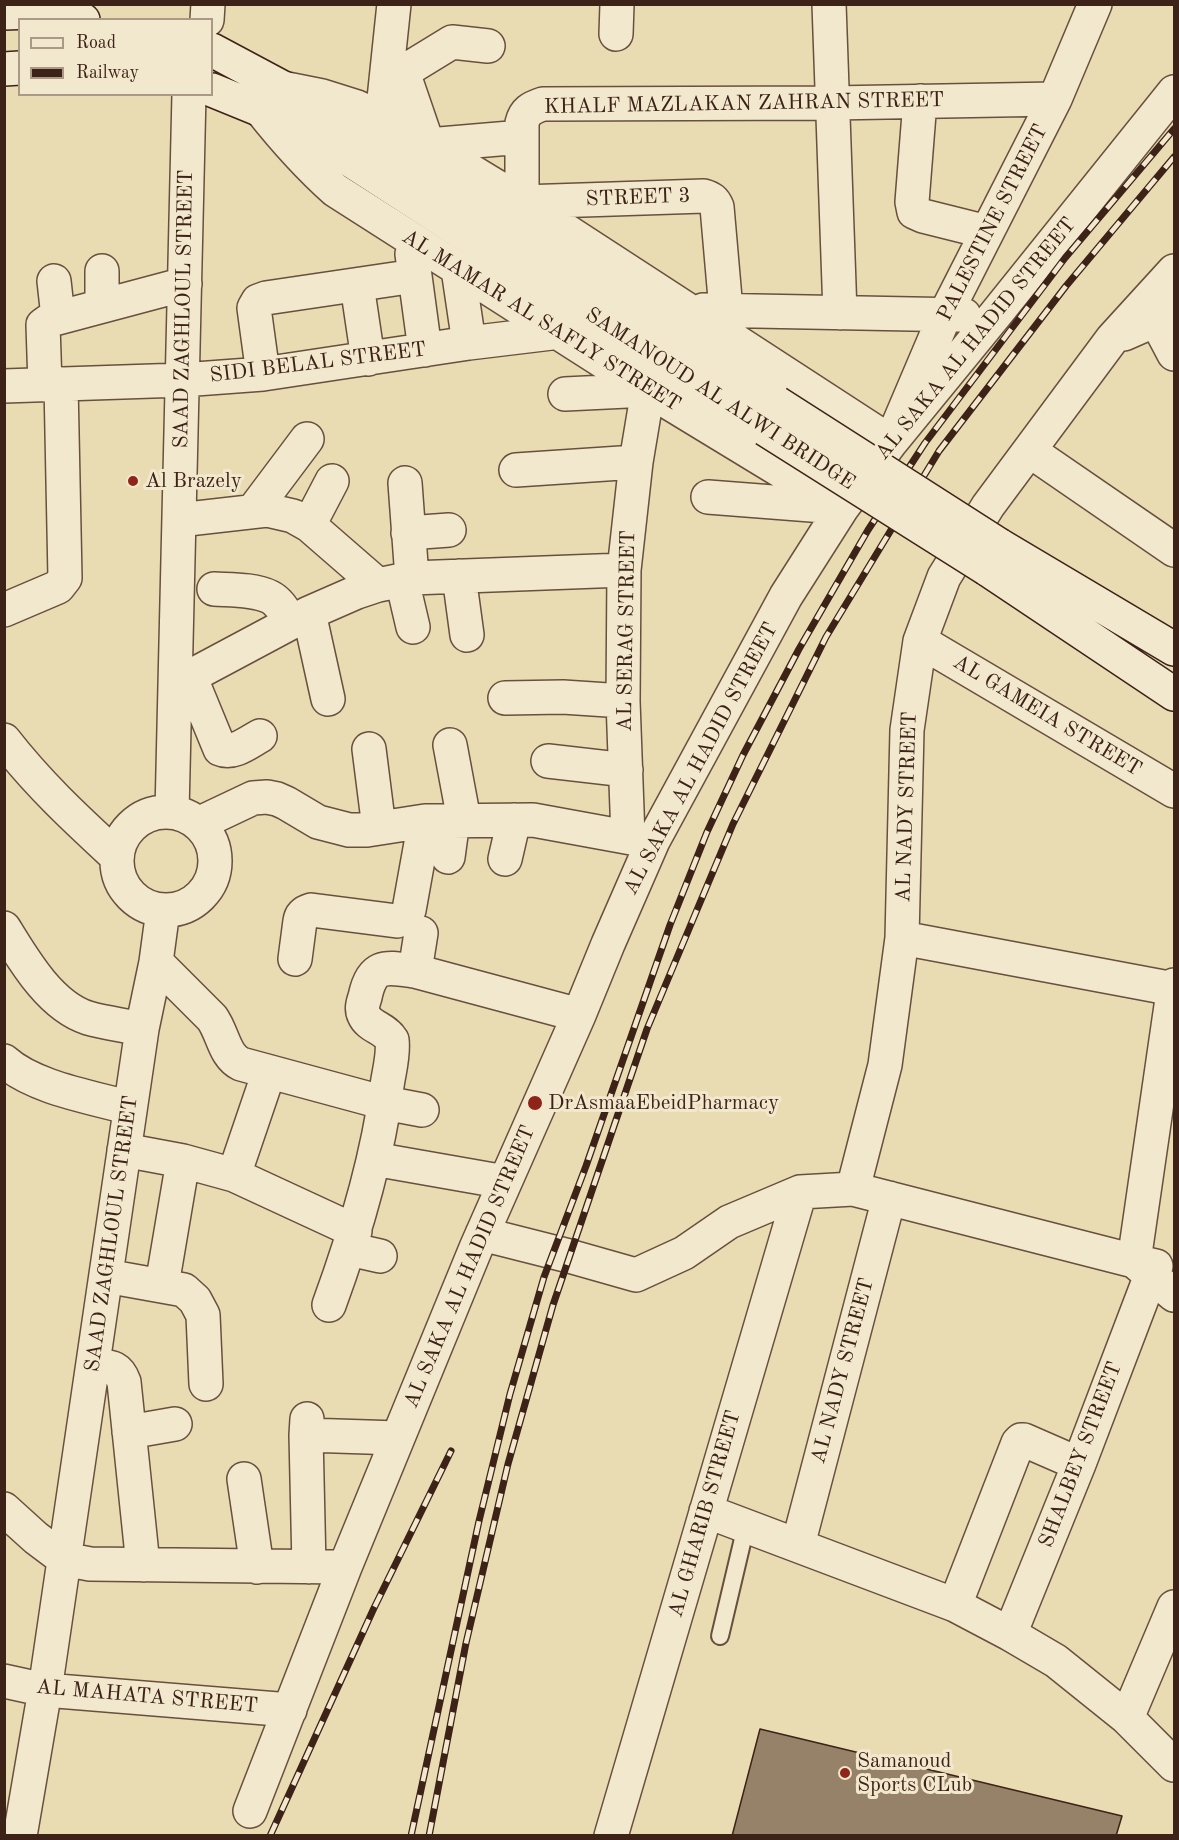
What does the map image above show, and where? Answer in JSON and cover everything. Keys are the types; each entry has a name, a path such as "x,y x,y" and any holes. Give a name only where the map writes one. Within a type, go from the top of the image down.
{"street":[{"path":"382,118 395,75 394,4"},
{"path":"829,4 840,313"},
{"name":"PALESTINE STREET","path":"891,442 945,315 1055,99 1095,4"},
{"path":"4,12 32,12 70,18"},
{"path":"395,75 452,42 488,46"},
{"path":"213,51 273,99"},
{"path":"395,75 428,145"},
{"path":"213,90 273,99 322,96 382,118 522,202 891,442"},
{"name":"AL SAKA AL HADID STREET","path":"250,1811 345,1567 482,1234 608,944 640,839 842,507 891,442 1174,92"},
{"name":"SAAD ZAGHLOUL STREET","path":"185,818 179,520 189,96"},
{"name":"AL MAMAR AL SAFLY STREET","path":"273,99 283,139 335,190 648,390 842,507"},
{"name":"SAMANOUD AL ALWI BRIDGE","path":"273,99 318,140 771,416 993,557 1174,694"},
{"name":"KHALF MAZLAKAN ZAHRAN STREET","path":"522,202 522,123 525,114 532,108 543,104 832,103 1055,99"},
{"path":"920,101 912,202 914,212 987,232"},
{"path":"428,145 522,136"},
{"name":"STREET 3","path":"522,202 704,196 710,198 717,207 726,310"},
{"path":"410,239 424,350"},
{"path":"458,269 470,343"},
{"path":"102,271 102,306"},
{"path":"1174,271 1112,339 1030,451 1174,550"},
{"path":"263,374 254,308 258,301 415,276"},
{"path":"54,281 58,317"},
{"path":"4,609 58,587 64,578 53,384 43,325 58,317 185,284"},
{"path":"357,285 368,358"},
{"path":"685,309 995,315"},
{"path":"1112,339 1165,316 1174,354"},
{"name":"SIDI BELAL STREET","path":"4,386 182,380 263,374 560,332"},
{"path":"565,394 648,390"},
{"name":"AL SERAG STREET","path":"640,839 626,770 623,701 624,570 636,462 648,390"},
{"path":"253,511 307,438"},
{"name":"AL NADY STREET","path":"854,1189 885,1065 902,938 907,730 920,641 944,577 988,506 1030,451"},
{"path":"516,470 636,462"},
{"path":"309,525 332,481"},
{"path":"405,483 408,533 398,581 413,627"},
{"path":"708,497 842,507"},
{"path":"179,520 267,510 293,516 398,581"},
{"path":"408,533 449,530"},
{"name":"SAMANOUD AL ALWI BRIDGE","path":"993,557 1174,648"},
{"path":"260,736 232,751 220,749 183,680 300,617 398,581 459,576 624,570"},
{"path":"459,576 466,635"},
{"path":"214,589 254,592 271,597 300,617 328,699"},
{"name":"AL GAMEIA STREET","path":"920,641 1174,791"},
{"path":"505,698 563,697 623,701"},
{"path":"4,740 39,764 59,803 117,857"},
{"path":"448,857 450,746"},
{"path":"369,749 379,828"},
{"path":"548,761 626,770"},
{"path":"185,818 253,798 267,797 278,799 318,822 349,830 447,820 533,820 640,839"},
{"path":"159,813 185,818 208,836 214,850 215,865 211,880 204,893 192,903 163,910 150,908 129,894 122,883 117,857 120,844 126,833 146,816 159,813"},
{"path":"295,960 289,919 310,910 397,921 404,918 447,820"},
{"path":"505,859 514,820"},
{"name":"SAAD ZAGHLOUL STREET","path":"20,1836 45,1690 142,1029 156,962 163,910"},
{"path":"4,928 21,956 58,1001 86,1017 142,1029"},
{"path":"415,971 421,933"},
{"path":"902,938 1174,989"},
{"path":"156,962 212,1018 228,1053 234,1060 269,1072 385,1103 422,1110"},
{"path":"329,1305 362,1245 393,1046 392,1040 384,1031 364,1016 362,1009 368,982 381,970 389,968 415,971 579,1015"},
{"name":"SHALBEY STREET","path":"1010,1634 1158,1275 1174,985"},
{"path":"4,1061 40,1082 130,1108"},
{"path":"234,1175 269,1072"},
{"path":"124,1150 183,1161 234,1175 362,1245"},
{"path":"374,1159 505,1182"},
{"path":"162,1285 183,1161"},
{"path":"482,1234 636,1275 684,1252 729,1222 800,1192 854,1189 1158,1275"},
{"name":"AL GHARIB STREET","path":"612,1836 800,1192"},
{"name":"AL NADY STREET","path":"798,1545 889,1198"},
{"path":"106,1276 184,1290 195,1300 202,1315 206,1384"},
{"path":"93,1365 115,1368 121,1372 124,1382 143,1565"},
{"path":"129,1432 175,1424"},
{"path":"309,1567 307,1427 398,1438"},
{"path":"955,1605 1018,1443 1024,1440 1079,1464"},
{"path":"244,1479 257,1567"},
{"path":"4,1509 36,1538 64,1558 90,1564 345,1567"},
{"path":"706,1511 955,1605 1010,1634 1056,1661 1127,1718 1174,1765"},
{"path":"1127,1718 1174,1607"},
{"name":"AL MAHATA STREET","path":"4,1681 45,1690 290,1710"}],"lane":[{"path":"720,1636 746,1526"}],"building":[{"name":"Samanoud Sports CLub","path":"760,1729 1122,1816 1116,1836 732,1836"}],"railway":[{"path":"411,1836 479,1521 510,1394 544,1277 586,1166 670,925 707,832 743,755 799,649 868,530 925,443 1065,258 1174,129"},
{"path":"429,1836 466,1643 508,1464 553,1305 647,1029 733,824 826,637 939,451 1066,286 1174,157"},
{"path":"270,1836 374,1608 451,1451"}],"place":[{"name":"Al Brazely","path":"133,481"},
{"name":"DrAsmaaEbeidPharmacy","path":"535,1103"},
{"name":"Samanoud Sports CLub","path":"845,1773"}]}
